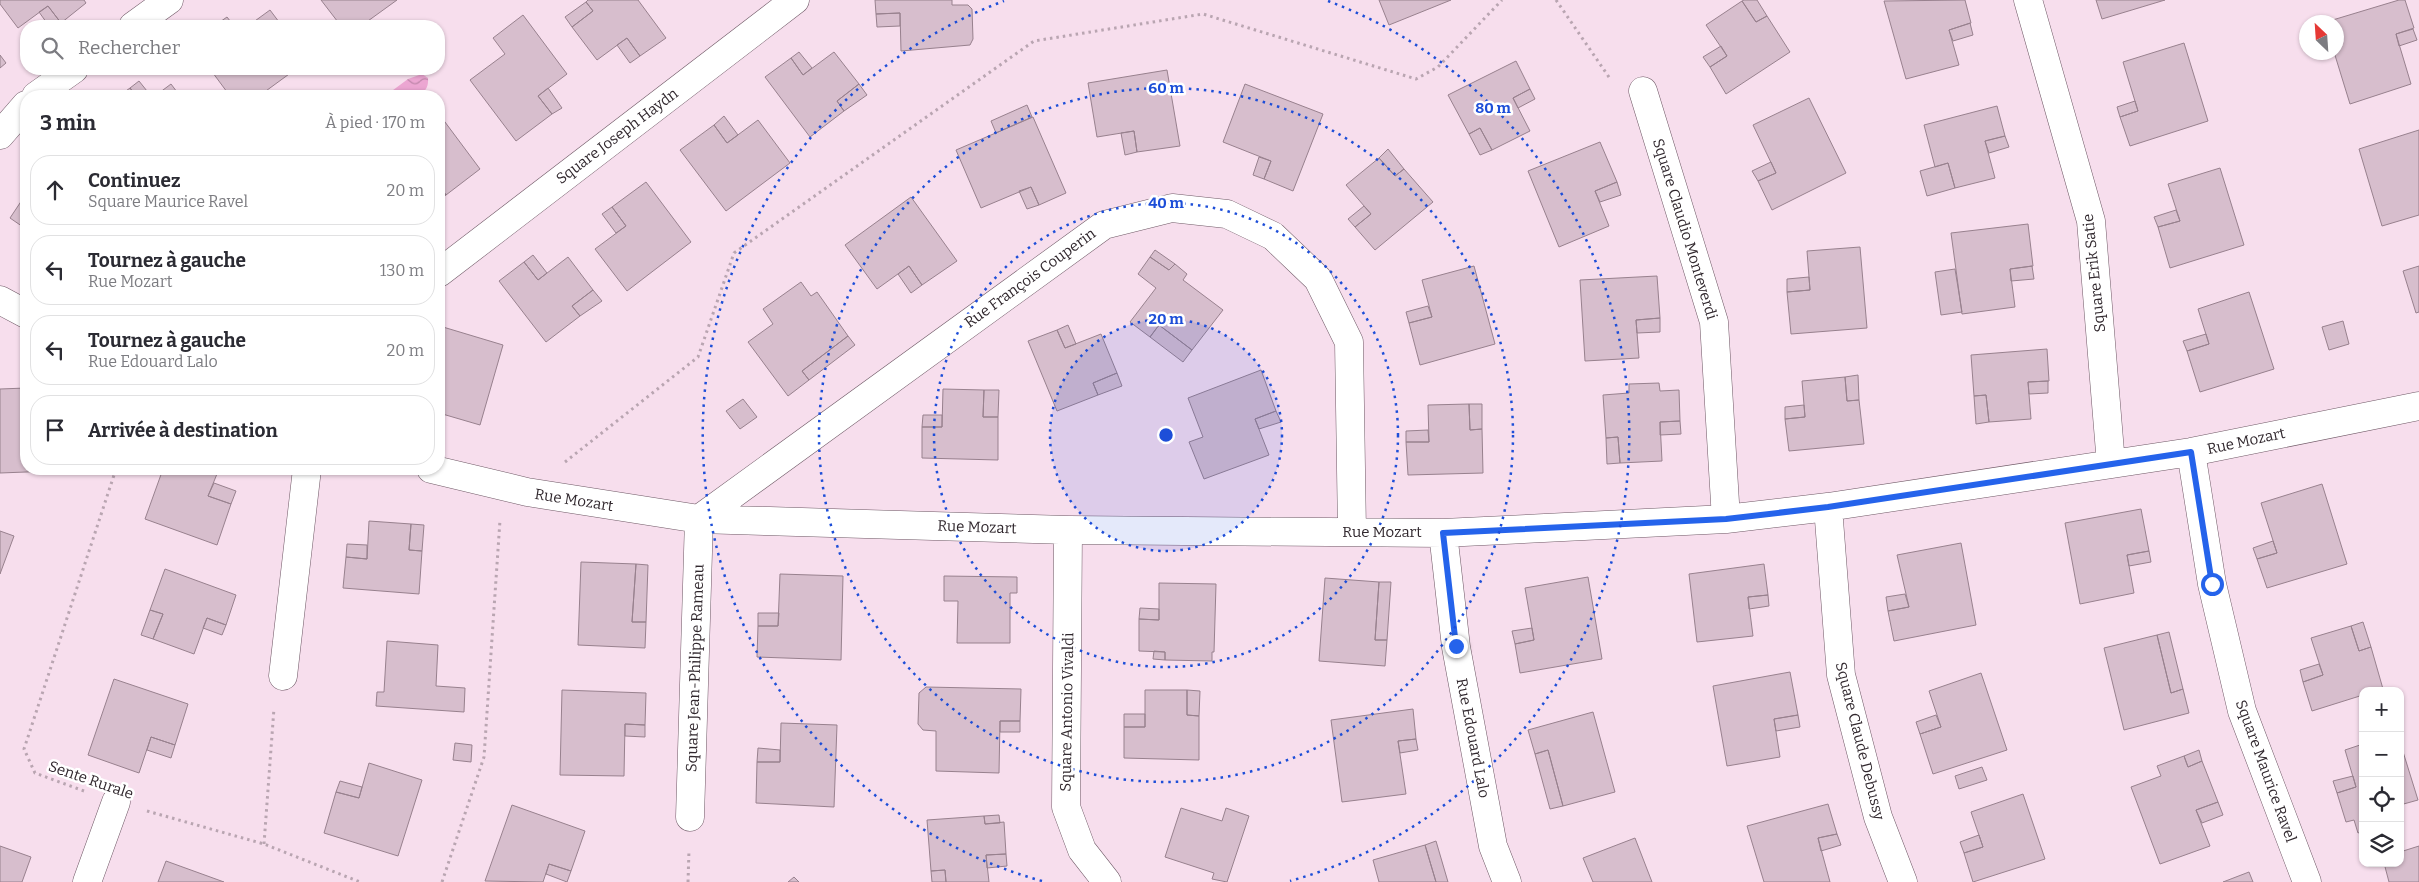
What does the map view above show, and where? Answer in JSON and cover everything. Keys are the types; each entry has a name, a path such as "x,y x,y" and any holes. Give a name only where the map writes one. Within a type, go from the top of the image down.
{"street":[{"path":"141,20 169,0"},
{"name":"Square Joseph Haydn","path":"445,268 795,0"},
{"name":"Square Erik Satie","path":"2028,0 2091,221 2111,464"},
{"path":"44,90 66,75"},
{"name":"Square Claudio Monteverdi","path":"1643,91 1714,322 1726,519"},
{"path":"0,136 20,112"},
{"name":"Rue François Couperin","path":"699,520 1104,225 1172,208 1227,214 1273,236 1318,279 1349,342 1352,532"},
{"path":"0,300 20,311"},
{"name":"Rue Mozart","path":"445,472 519,490 699,520 1068,530 1443,533 1726,519 1828,507 2191,452 2419,406"},
{"name":"Square Maurice Ravel","path":"2191,452 2212,584 2242,711 2307,882"},
{"path":"283,676 306,475"},
{"name":"Square Claude Debussy","path":"1828,507 1841,675 1878,817 1902,882"},
{"name":"Square Jean-Philippe Rameau","path":"690,817 699,520"},
{"name":"Square Antonio Vivaldi","path":"1068,530 1066,807 1082,850 1107,882"},
{"name":"Rue Edouard Lalo","path":"1443,533 1456,646 1493,846 1507,882"},
{"path":"87,882 116,802"}],"path":[{"path":"442,882 484,757 500,520 519,490 698,357 734,252 1034,41 1203,14 1416,79 1438,67 1502,0"},
{"path":"1556,0 1622,96 1643,91"},
{"name":"Sente Rurale","path":"114,475 24,749 34,773 116,802 264,844 360,882"},
{"path":"264,844 274,703 283,676"}],"water":[{"path":"424,75 428,78 427,86 425,90 393,90 408,79"}],"building":[{"path":"0,0 84,0 86,3 65,20 59,20 48,6 29,20 20,20 20,27 18,28 0,4"},
{"path":"321,0 397,0 369,20 336,20"},
{"path":"588,0 638,0 666,38 640,56 627,38 597,60 572,27 593,11 586,2"},
{"path":"875,0 952,0 952,5 968,5 972,9 973,39 970,45 901,51 900,13 876,14"},
{"path":"1379,0 1451,0 1389,25"},
{"path":"1757,0 1767,16 1756,22 1742,1"},
{"path":"1965,0 1971,23 1949,30 1959,65 1906,79 1884,1"},
{"path":"2096,0 2165,0 2102,19"},
{"path":"2399,0 2405,0 2414,28 2396,34 2411,84 2350,104 2336,60 2344,60 2344,17"},
{"path":"1742,1 1756,22 1767,16 1790,52 1726,94 1710,67 1727,56 1706,25"},
{"path":"586,2 593,11 572,27 565,17"},
{"path":"48,6 59,20 45,20 39,12"},
{"path":"270,10 278,20 256,20"},
{"path":"900,13 900,26 877,27 876,14"},
{"path":"523,15 567,74 538,96 552,114 516,141 470,80 505,54 493,38"},
{"path":"1970,23 1973,35 1953,41 1949,30"},
{"path":"2413,29 2417,40 2399,46 2396,34"},
{"path":"627,38 640,56 630,63 617,45"},
{"path":"2184,43 2208,121 2130,146 2120,117 2138,111 2123,62"},
{"path":"1721,46 1727,56 1710,67 1703,57"},
{"path":"799,52 812,68 803,75 791,58"},
{"path":"834,52 859,84 837,101 844,111 810,137 765,77 791,58 803,75"},
{"path":"0,55 6,63 0,68"},
{"path":"1516,61 1530,89 1513,98 1530,131 1492,150 1480,128 1469,134 1448,95"},
{"path":"1167,70 1180,146 1137,152 1134,131 1097,137 1088,83"},
{"path":"214,75 288,75 267,90 226,90"},
{"path":"139,81 146,90 132,90 130,88"},
{"path":"171,84 176,90 163,90"},
{"path":"859,84 867,95 844,111 837,101"},
{"path":"1245,84 1323,114 1293,191 1264,179 1271,161 1223,142"},
{"path":"548,88 562,108 552,114 538,96"},
{"path":"1530,89 1535,99 1518,108 1513,98"},
{"path":"1809,98 1846,173 1772,210 1758,181 1776,173 1753,125"},
{"path":"2135,101 2138,111 2120,117 2117,107"},
{"path":"1027,105 1032,117 996,133 991,121"},
{"path":"1997,106 2005,136 1985,141 1995,178 1955,188 1948,163 1935,167 1924,125"},
{"path":"724,116 738,135 727,143 714,125"},
{"path":"1033,117 1066,193 1039,205 1031,187 981,208 956,150"},
{"path":"758,120 790,163 726,211 680,150 714,125 727,143"},
{"path":"445,122 480,169 446,195 445,194"},
{"path":"1480,128 1492,150 1480,155 1469,134"},
{"path":"2419,130 2419,215 2382,226 2359,149"},
{"path":"1134,131 1137,152 1125,155 1121,133"},
{"path":"2005,136 2009,147 1989,153 1985,141"},
{"path":"1600,142 1617,182 1595,191 1609,226 1559,247 1528,171"},
{"path":"1388,149 1404,169 1395,176 1379,158"},
{"path":"1259,157 1271,161 1264,179 1253,175"},
{"path":"1379,158 1395,176 1404,169 1433,202 1375,250 1355,227 1371,214 1346,185"},
{"path":"1771,162 1776,173 1758,181 1752,171"},
{"path":"1948,163 1955,188 1927,196 1920,171"},
{"path":"2220,168 2244,245 2170,268 2158,227 2180,221 2168,184"},
{"path":"646,182 691,242 627,291 595,249 626,226 612,207"},
{"path":"1617,182 1621,195 1600,202 1595,191"},
{"path":"1031,187 1039,205 1027,209 1019,191"},
{"path":"911,197 957,261 922,285 909,266 877,289 845,245"},
{"path":"20,203 20,225 10,218"},
{"path":"1364,206 1371,214 1355,227 1348,219"},
{"path":"612,207 626,226 616,233 602,214"},
{"path":"2176,210 2180,221 2158,227 2154,217"},
{"path":"2028,224 2033,266 2010,269 2015,307 1962,314 1951,233"},
{"path":"1860,247 1867,328 1791,334 1787,292 1810,290 1807,251"},
{"path":"1155,250 1175,264 1169,270 1150,257"},
{"path":"533,255 547,273 538,280 524,262"},
{"path":"568,257 593,290 572,306 580,316 546,342 499,281 524,262 538,280"},
{"path":"1150,257 1169,270 1175,264 1187,274 1183,280 1223,310 1192,350 1159,325 1150,337 1130,322 1156,288 1138,274"},
{"path":"909,266 922,285 911,293 898,274"},
{"path":"1474,266 1495,344 1420,365 1409,323 1432,317 1422,280"},
{"path":"2032,266 2034,279 2011,281 2010,269"},
{"path":"2419,266 2419,312 2416,313 2403,271"},
{"path":"1955,269 1962,312 1941,315 1935,272"},
{"path":"1657,276 1660,318 1636,320 1639,358 1585,361 1580,280"},
{"path":"1809,277 1810,290 1787,292 1787,279"},
{"path":"801,282 811,296 817,292 848,336 802,371 809,380 788,396 748,342 773,324 763,309"},
{"path":"593,290 602,301 580,316 572,306"},
{"path":"2249,292 2274,369 2200,392 2187,351 2209,344 2198,309"},
{"path":"1428,306 1432,317 1409,323 1406,312"},
{"path":"1660,318 1660,332 1637,333 1636,320"},
{"path":"2343,321 2349,344 2329,350 2322,327"},
{"path":"1068,325 1076,344 1065,348 1057,330"},
{"path":"1159,325 1192,350 1183,362 1150,337"},
{"path":"445,328 503,345 480,425 445,415"},
{"path":"1057,330 1065,348 1101,334 1117,373 1093,383 1098,395 1057,411 1028,341"},
{"path":"2206,334 2209,344 2187,351 2183,341"},
{"path":"848,336 855,345 809,380 802,371"},
{"path":"2047,349 2049,381 2028,382 2031,419 1989,422 1986,395 1974,396 1971,355"},
{"path":"1261,370 1276,411 1255,419 1269,455 1204,479 1189,442 1203,437 1188,398"},
{"path":"1117,373 1122,386 1098,395 1093,383"},
{"path":"1858,375 1859,400 1847,401 1845,377"},
{"path":"1845,377 1847,401 1859,400 1864,444 1789,451 1785,419 1805,417 1802,381"},
{"path":"2048,381 2048,393 2029,394 2028,382"},
{"path":"1659,383 1660,391 1679,390 1680,421 1660,422 1662,461 1620,463 1618,437 1606,438 1603,395 1629,393 1629,384"},
{"path":"20,388 20,472 0,473 0,389"},
{"path":"943,389 984,390 983,417 998,417 998,460 922,458 922,427 942,427"},
{"path":"984,390 999,390 998,417 983,417"},
{"path":"1986,395 1989,422 1976,424 1974,396"},
{"path":"743,399 757,417 740,429 726,411"},
{"path":"1469,404 1482,404 1482,429 1470,430"},
{"path":"1469,404 1470,430 1482,429 1483,473 1408,475 1406,442 1429,442 1428,405"},
{"path":"1804,405 1805,417 1785,419 1785,407"},
{"path":"1276,411 1281,422 1259,429 1255,419"},
{"path":"923,415 942,415 942,427 922,427"},
{"path":"1680,421 1681,434 1660,435 1660,422"},
{"path":"1428,430 1429,442 1406,442 1406,431"},
{"path":"1618,437 1620,463 1607,464 1606,438"},
{"path":"161,475 217,475 208,496 231,504 217,545 145,519"},
{"path":"214,483 236,491 231,504 208,496"},
{"path":"2322,484 2347,564 2267,588 2257,559 2277,553 2261,503"},
{"path":"2141,509 2149,551 2127,555 2134,593 2080,604 2065,523"},
{"path":"369,521 411,524 409,550 422,551 419,594 343,588 346,557 367,559"},
{"path":"411,524 424,525 422,551 409,550"},
{"path":"0,531 14,536 0,574"},
{"path":"2273,541 2277,553 2257,559 2253,548"},
{"path":"1961,543 1976,625 1894,641 1888,611 1909,607 1897,555"},
{"path":"347,544 367,545 367,559 346,557"},
{"path":"2149,551 2151,562 2129,566 2127,555"},
{"path":"581,562 636,564 632,622 646,622 645,648 578,645"},
{"path":"636,564 648,565 646,622 632,622"},
{"path":"1764,564 1768,595 1748,597 1753,636 1697,642 1689,574"},
{"path":"165,569 236,595 226,625 207,618 194,654 153,639 163,614 150,610"},
{"path":"780,574 843,576 841,660 757,657 758,626 778,626"},
{"path":"944,576 1017,577 1017,593 1010,593 1010,643 957,643 958,601 944,601"},
{"path":"1588,577 1602,659 1520,673 1515,644 1534,640 1525,588"},
{"path":"1325,578 1379,582 1375,640 1387,640 1385,666 1319,661"},
{"path":"1379,582 1391,582 1387,640 1375,640"},
{"path":"1159,583 1216,584 1214,652 1212,652 1212,661 1165,660 1165,652 1139,651 1139,619 1159,620"},
{"path":"1905,594 1909,607 1888,611 1886,597"},
{"path":"1768,595 1769,606 1749,609 1748,597"},
{"path":"1140,608 1159,609 1159,620 1139,619"},
{"path":"150,610 163,614 153,639 141,635"},
{"path":"758,613 779,613 778,626 758,626"},
{"path":"207,618 226,625 222,635 203,628"},
{"path":"2363,622 2371,647 2359,651 2351,626"},
{"path":"2351,626 2359,651 2371,647 2382,687 2359,687 2359,696 2312,711 2303,682 2323,675 2311,638"},
{"path":"1532,628 1534,640 1515,644 1512,631"},
{"path":"2169,632 2183,689 2171,693 2157,635"},
{"path":"2157,635 2171,693 2183,689 2189,713 2124,730 2104,648"},
{"path":"387,641 438,645 436,686 465,688 464,712 376,706 377,692 384,692"},
{"path":"1154,651 1165,652 1165,660 1153,659"},
{"path":"2319,664 2323,675 2303,682 2300,670"},
{"path":"1790,672 1798,715 1774,719 1780,757 1727,766 1713,686"},
{"path":"1981,673 2007,750 1933,774 1920,734 1941,727 1929,691"},
{"path":"114,679 188,704 175,745 151,737 139,773 88,755"},
{"path":"926,687 1021,689 1020,721 1000,721 999,773 936,771 936,731 923,730 918,724 919,693"},
{"path":"562,690 646,693 645,725 625,724 624,776 560,775"},
{"path":"1145,690 1187,690 1187,715 1199,716 1199,760 1124,758 1124,727 1145,727"},
{"path":"1187,690 1200,691 1199,716 1187,715"},
{"path":"1413,709 1416,739 1398,741 1406,794 1342,802 1331,720"},
{"path":"1593,712 1615,792 1563,806 1548,750 1535,754 1528,730"},
{"path":"1124,714 1145,714 1145,727 1124,727"},
{"path":"1798,715 1800,727 1776,731 1774,719"},
{"path":"1936,715 1941,727 1920,734 1916,722"},
{"path":"1000,721 1020,721 1020,732 1000,732"},
{"path":"781,723 837,725 834,807 756,803 757,762 780,762"},
{"path":"625,724 645,725 645,737 625,736"},
{"path":"151,737 175,745 171,758 147,750"},
{"path":"1416,739 1418,750 1400,753 1398,741"},
{"path":"455,743 472,745 471,762 453,760"},
{"path":"2359,745 2358,833 2354,820 2346,822 2337,793 2356,787 2345,750"},
{"path":"758,748 780,750 780,762 757,762"},
{"path":"1548,750 1563,806 1550,809 1535,754"},
{"path":"2199,750 2202,761 2188,767 2184,756"},
{"path":"2404,755 2418,800 2404,804"},
{"path":"2184,756 2188,767 2202,761 2218,802 2196,810 2210,846 2160,864 2131,787 2161,776 2157,766"},
{"path":"369,763 422,780 398,856 324,833 336,792 359,798"},
{"path":"1982,767 1987,780 1959,789 1955,776"},
{"path":"2353,776 2356,787 2337,793 2333,781"},
{"path":"340,781 362,787 359,798 336,792"},
{"path":"2023,794 2045,859 1973,882 1964,853 1983,847 1971,812"},
{"path":"2218,802 2223,815 2202,823 2196,810"},
{"path":"1828,804 1837,834 1818,838 1830,882 1764,882 1747,826"},
{"path":"512,805 585,831 571,871 549,864 543,882 485,881"},
{"path":"1181,808 1222,821 1226,808 1249,816 1227,882 1212,879 1214,873 1165,857"},
{"path":"999,815 1000,823 985,824 984,816"},
{"path":"984,816 985,824 1004,822 1006,854 986,855 989,882 946,882 945,870 931,871 927,820"},
{"path":"1837,834 1841,845 1821,851 1818,838"},
{"path":"1979,835 1983,847 1964,853 1960,842"},
{"path":"1635,838 1652,882 1593,882 1583,858"},
{"path":"1436,841 1448,882 1436,882 1425,845"},
{"path":"1425,845 1436,882 1379,882 1373,860"},
{"path":"0,846 31,857 22,882 0,882"},
{"path":"2419,846 2419,882 2389,882 2385,867 2404,867 2404,851"},
{"path":"1006,854 1007,866 987,868 986,855"},
{"path":"166,861 224,882 158,882"},
{"path":"549,864 571,871 567,882 546,874"},
{"path":"945,870 946,882 932,882 931,871"},
{"path":"2249,872 2253,882 2223,882"},
{"path":"794,877 799,882 788,882"}],"route":[{"path":"1456,646 1443,533 1726,519 1905,496 2191,452 2212,584"}]}
